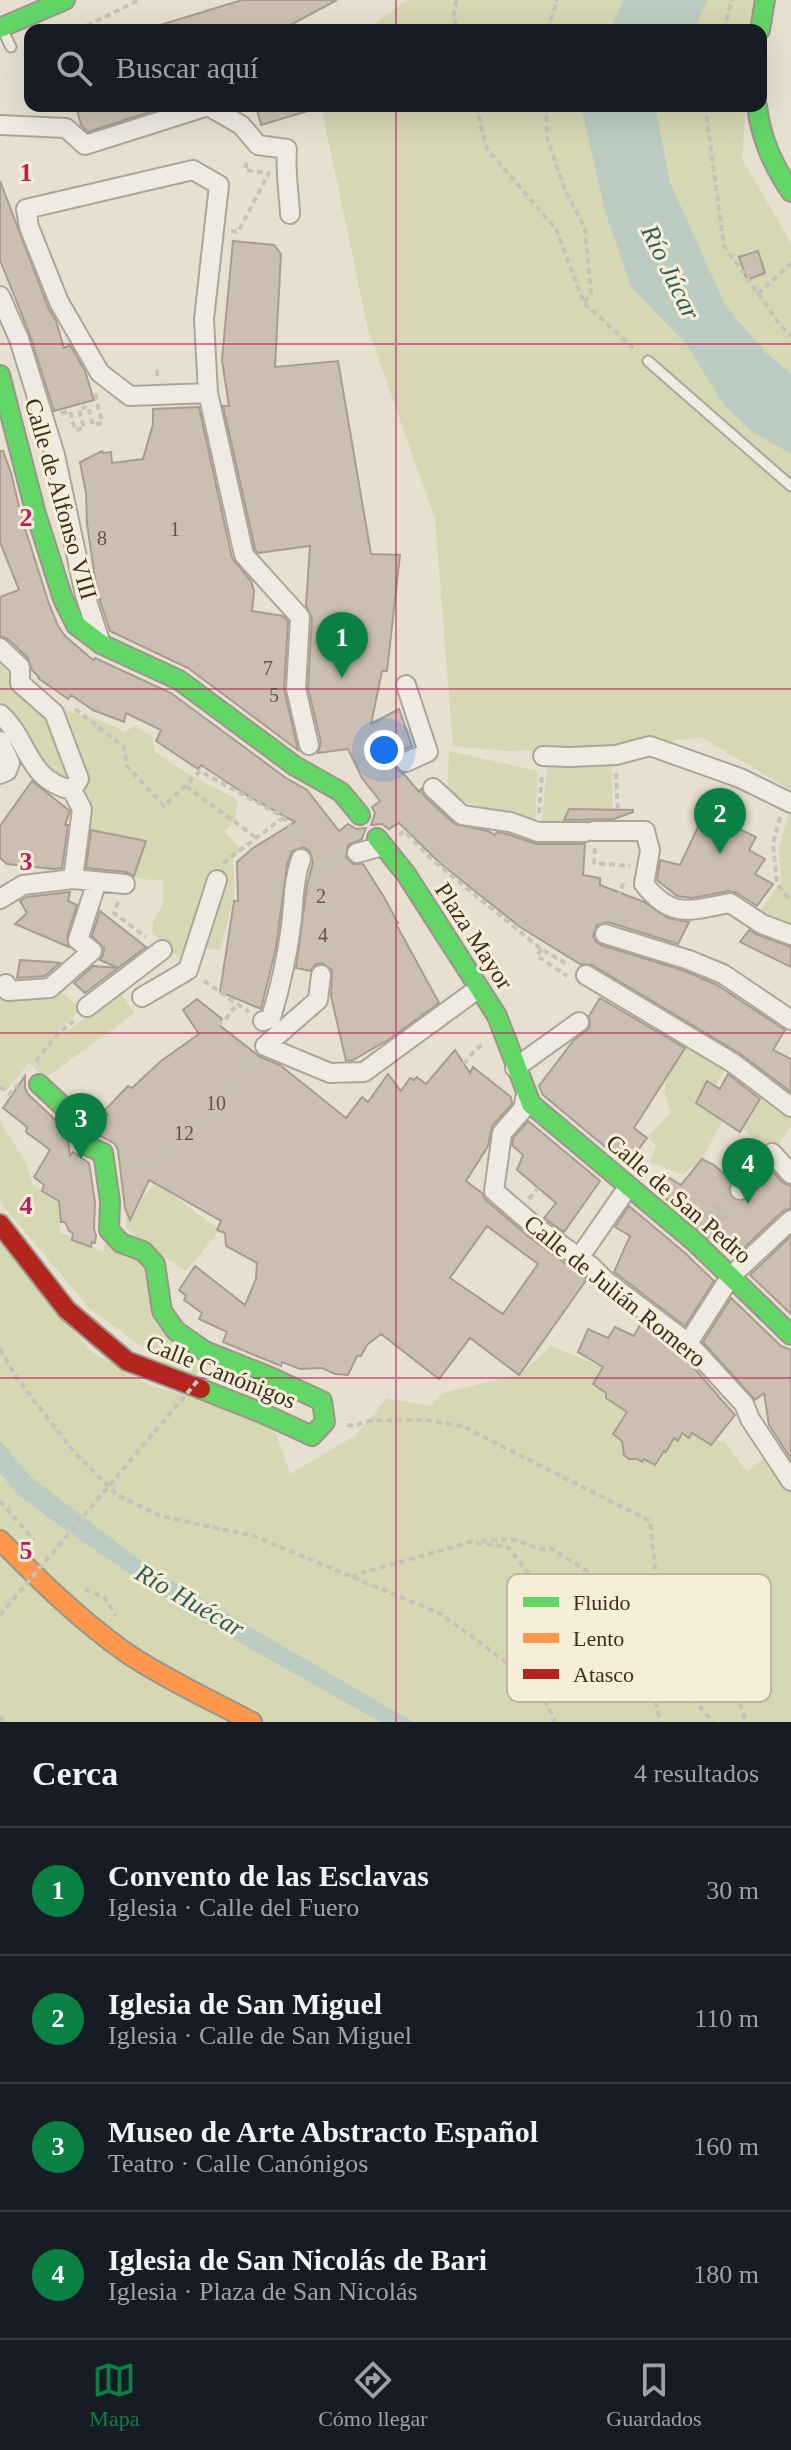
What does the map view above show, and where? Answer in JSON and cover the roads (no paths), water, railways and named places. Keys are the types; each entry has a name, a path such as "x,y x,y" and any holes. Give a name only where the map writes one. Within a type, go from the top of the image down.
{"street":[{"path":"6,25 65,0"},
{"path":"761,24 765,0"},
{"path":"0,125 66,128 85,145 189,112"},
{"path":"218,112 241,125 258,145 287,149 285,167 290,214"},
{"path":"758,112 767,153 791,192"},
{"path":"208,393 130,396 100,373 59,302 29,227 26,209 193,170 219,185 204,319 208,393 244,555 300,617 296,689 309,745"},
{"path":"0,296 19,339 55,455 85,595 101,644"},
{"name":"Calle de Alfonso VIII","path":"0,375 36,514 63,599 76,625 101,644 179,680 295,766 341,792 360,815"},
{"path":"0,648 20,667 20,683 54,713 79,779 72,790"},
{"path":"406,685 428,752 406,762"},
{"path":"0,714 7,720 32,765 59,787 72,790 82,809 73,879"},
{"path":"0,741 10,763 7,771 0,774"},
{"path":"543,756 616,755 650,746 740,778 788,802"},
{"path":"433,788 462,815 510,822 538,832 591,836 618,831 645,831 650,850 644,884 657,901 684,911 730,903 762,924 791,935"},
{"name":"Plaza Mayor","path":"357,853 380,842 406,874 497,1016 529,1099"},
{"path":"263,1021 271,1018 280,989 292,925 295,875 301,859"},
{"path":"0,899 23,885 73,879 125,884"},
{"path":"142,997 188,970 217,880"},
{"path":"0,987 6,984 8,991 50,988 92,951 78,940 97,881"},
{"path":"605,934 723,974 791,1020"},
{"path":"87,1007 162,950"},
{"path":"321,975 318,1000 265,1046 330,1073 364,1072 479,988"},
{"path":"579,977 733,1063 791,1107"},
{"path":"515,1068 579,1022"},
{"name":"Calle Canónigos","path":"0,1224 67,1310 127,1361 262,1413 312,1436 325,1422 322,1401 205,1351 176,1331 162,1311 155,1264 143,1251 121,1243 109,1230 110,1201 103,1153 86,1145 81,1123 32,1079"},
{"name":"Calle de San Pedro","path":"529,1099 695,1242 791,1335"},
{"name":"Calle de Julián Romero","path":"529,1099 502,1133 494,1191 537,1228 688,1343 744,1404 750,1419 791,1481"},
{"path":"740,1190 770,1157 791,1174"},
{"path":"579,1258 628,1187"},
{"path":"688,1343 731,1276 791,1220"},
{"path":"0,1540 42,1584 103,1635 147,1666 252,1722"}],"lane":[{"path":"6,25 11,47"},
{"path":"648,361 791,486"}],"water":[{"path":"624,0 707,0 697,24 613,24"},
{"name":"Río Júcar","path":"582,112 656,112 670,182 725,305 765,352 791,374 791,454 751,431 724,405 686,344 631,287 605,211"},
{"name":"Río Huécar","path":"0,1441 31,1477 156,1572 413,1722 380,1722 189,1614 64,1529 18,1495 0,1473"}],"tunnel":[{"path":"695,1242 740,1190"}],"place":[{"name":"Convento de las Esclavas","path":"342,678"},
{"name":"Iglesia de San Miguel","path":"720,854"},
{"name":"Museo de Arte Abstracto Español","path":"81,1159"},
{"name":"Iglesia de San Nicolás de Bari","path":"748,1204"}]}
